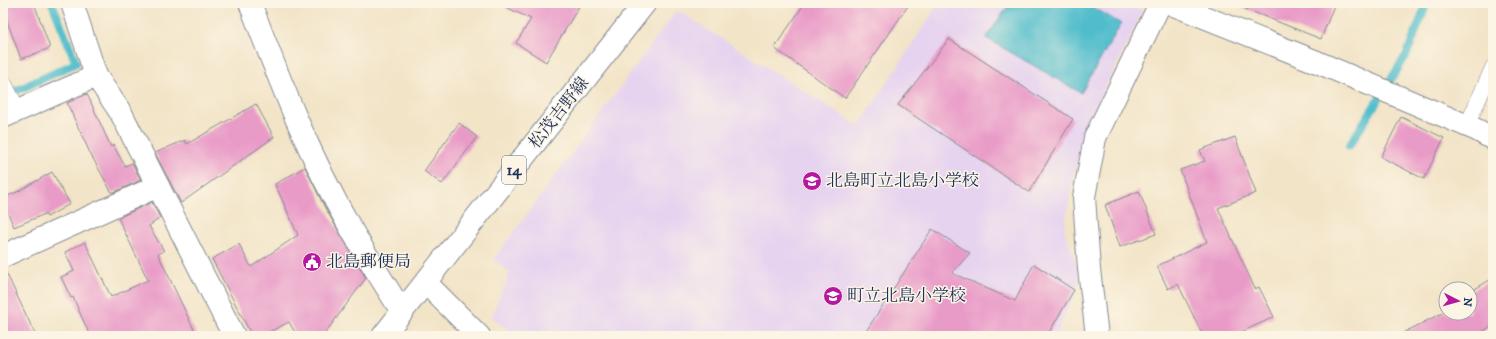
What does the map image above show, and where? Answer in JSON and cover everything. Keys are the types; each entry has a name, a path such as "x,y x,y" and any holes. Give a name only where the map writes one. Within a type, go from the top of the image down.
{"street":[{"path":"72,3 96,76 120,113 234,336"},
{"path":"250,3 285,95 312,154 349,227 402,312"},
{"name":"松茂吉野線","path":"384,336 645,3"},
{"path":"1097,336 1089,269 1084,197 1095,138 1158,8 1159,3"},
{"path":"1169,3 1317,62 1467,125 1493,139"},
{"path":"11,114 96,76"},
{"path":"3,256 158,186"},
{"path":"426,283 479,336"}],"lane":[{"path":"1467,125 1493,67"},
{"path":"3,81 11,114"}],"shaded area":[{"name":"北島町立北島小学校","path":"939,3 1128,3 1143,11 1082,134 1064,229 1081,277 1056,336 516,336 491,317 510,273 494,259 677,10 859,126"}],"water":[{"path":"1010,3 1086,3 1121,24 1081,93 986,38"}],"building":[{"path":"3,3 34,3 50,48 21,59 3,10"},
{"path":"497,3 581,3 546,62 516,43 531,19"},
{"path":"805,3 910,3 845,98 774,48"},
{"path":"1233,3 1335,3 1321,39"},
{"path":"949,39 1073,119 1029,192 898,105"},
{"path":"87,94 111,147 113,145 125,166 132,163 141,180 112,193 90,153 67,103"},
{"path":"256,104 274,137 181,203 155,153 185,140 187,144"},
{"path":"1401,117 1444,138 1424,179 1381,157"},
{"path":"459,123 477,137 442,184 424,171"},
{"path":"1235,137 1256,193 1218,208 1255,289 1259,287 1274,317 1233,336 1203,336 1178,284 1168,289 1157,266 1207,242 1180,170 1205,161 1200,150"},
{"path":"305,167 324,206 366,278 323,336 297,336 289,322 261,336 252,336 212,259 239,244 251,267 298,235 275,184"},
{"path":"52,172 70,204 47,217 45,214 14,227 3,202 3,198 17,192"},
{"path":"1139,191 1156,234 1120,247 1105,205"},
{"path":"152,202 160,218 149,226 164,251 158,254 197,336 90,336 73,297 71,298 61,277 74,271 65,252 85,242 111,297 148,280 118,218"},
{"path":"932,229 970,253 952,273 1015,301 1034,264 1074,290 1047,336 863,336"},
{"path":"4,268 36,336 3,336"},
{"path":"1493,278 1493,325 1476,336 1397,336 1438,315 1438,321 1478,321 1478,287"}],"waterway":[{"path":"7,95 76,63 52,3"},
{"path":"1349,146 1407,54 1427,3"}],"place":[{"name":"北島町立北島小学校","path":"812,181"},
{"name":"北島郵便局","path":"312,262"},
{"name":"町立北島小学校","path":"833,296"}]}
